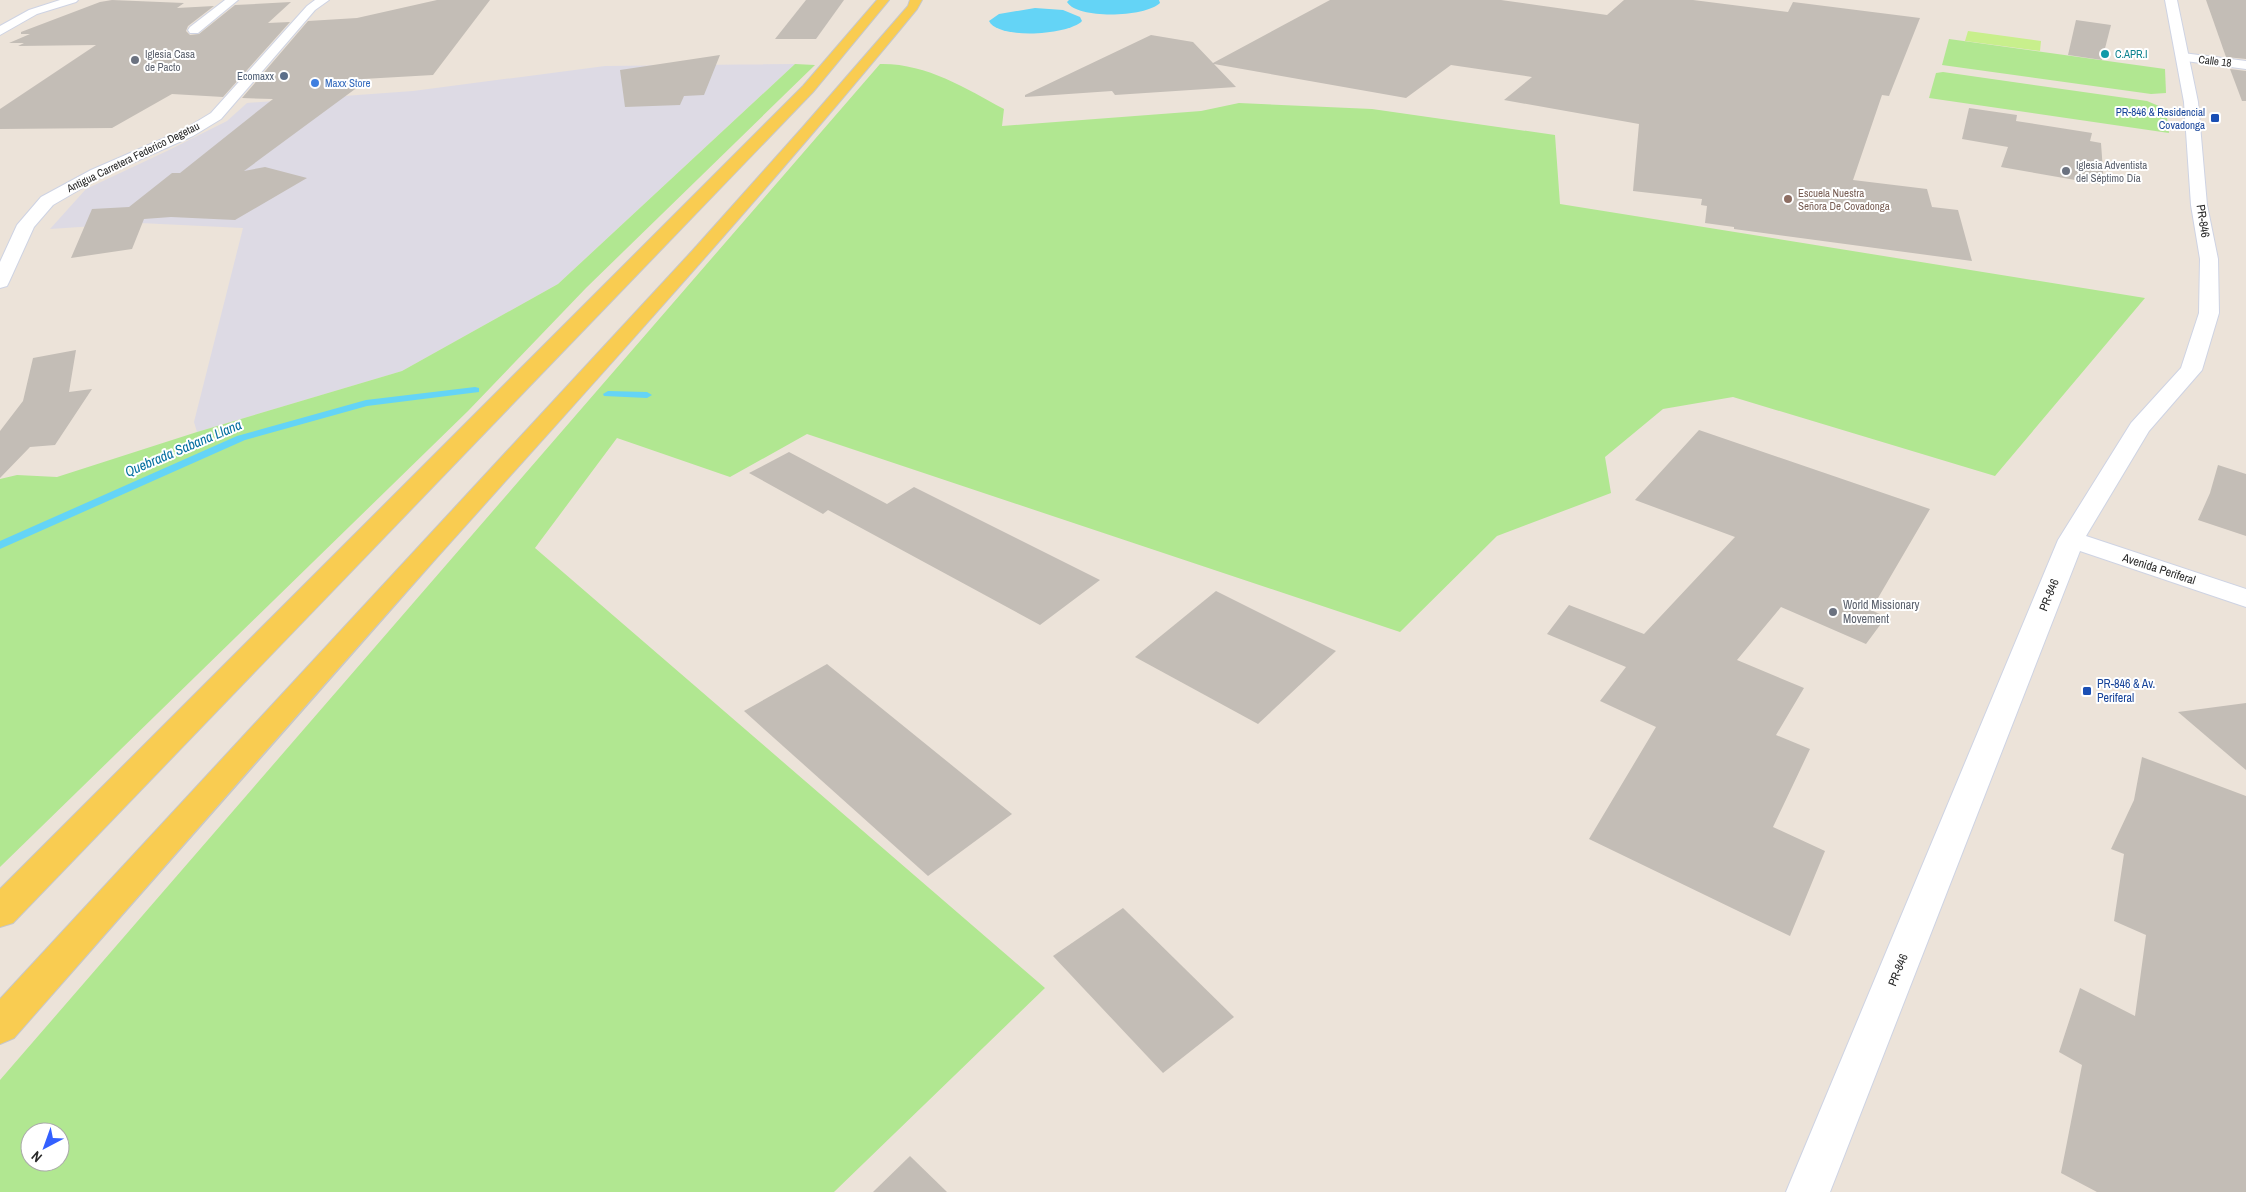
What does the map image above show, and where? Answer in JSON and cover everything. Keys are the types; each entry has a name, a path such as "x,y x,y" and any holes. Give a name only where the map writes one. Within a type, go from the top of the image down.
{"main road":[{"path":"0,912 808,88 884,0"},
{"path":"0,1026 479,495 723,229 842,94 913,7 916,0"}],"street":[{"path":"0,31 33,12 72,0"},
{"path":"194,30 232,0"},
{"name":"Antigua Carretera Federico Degetau","path":"0,282 26,226 47,201 97,173 188,132 216,116 311,8 324,0"},
{"name":"PR-846","path":"1808,1192 2071,540 2139,428 2191,370 2210,313 2209,259 2200,205 2191,102 2171,0"},
{"name":"Calle 18","path":"2183,57 2246,65"},
{"name":"Avenida Periferal","path":"2071,540 2246,598"}],"shaded area":[{"path":"795,64 558,284 402,371 197,432 194,422 243,228 140,223 50,229 86,189 227,121 247,103 413,91 605,66"}],"green space":[{"path":"1968,31 2041,41 2040,51 1965,41"},
{"path":"1949,39 2165,69 2166,93 2151,94 1942,65"},
{"path":"795,64 815,65 586,288 468,411 0,867 0,479 17,475 57,477 197,432 402,371 558,284"},
{"path":"880,64 897,65 929,72 960,85 1004,109 1002,126 1201,111 1239,103 1372,109 1555,135 1560,204 2145,298 1995,476 1733,397 1663,409 1605,457 1611,493 1497,536 1400,632 807,434 730,477 617,438 535,548 1045,988 834,1192 0,1192 0,1080"},
{"path":"1943,72 2147,101 2166,109 2169,133 1929,98 1936,73"}],"water":[{"path":"1069,0 1159,0 1160,3 1152,8 1127,14 1098,14 1074,8 1067,2"},
{"path":"1035,8 1063,10 1080,17 1082,21 1075,26 1063,30 1019,33 995,27 989,21 999,14"}],"building":[{"path":"112,0 184,3 177,8 214,6 188,26 186,31 190,35 199,34 235,5 291,2 268,23 290,22 223,97 172,94 112,128 0,129 0,109 96,45 18,46 24,43 9,43 30,34 21,34 21,32 100,2"},
{"path":"437,0 490,0 433,75 363,79 366,81 244,171 265,167 307,178 235,220 171,217 144,219 132,249 71,258 92,209 129,207 172,173 180,173 273,99 242,98 308,21 357,18"},
{"path":"806,0 844,0 816,39 775,39"},
{"path":"1330,0 1501,0 1607,15 1624,0 1693,0 1788,12 1793,2 1920,18 1889,96 1882,95 1853,180 1927,189 1932,207 1958,210 1972,261 1734,229 1734,227 1705,223 1707,206 1701,205 1702,199 1633,191 1639,124 1504,100 1532,77 1451,65 1406,98 1214,64 1236,87 1115,95 1112,91 1025,97 1025,95 1151,35 1193,42 1213,63"},
{"path":"2206,0 2246,0 2246,59 2226,57"},
{"path":"2076,20 2111,25 2102,60 2068,55"},
{"path":"720,55 704,95 684,96 680,105 625,107 620,70"},
{"path":"2230,69 2246,71 2246,101 2242,101"},
{"path":"1969,108 2017,115 2016,121 2092,133 2090,141 2101,143 2104,185 2001,167 2008,147 1962,139"},
{"path":"76,350 69,392 92,389 55,445 30,447 0,478 0,431 23,401 33,358"},
{"path":"1699,430 1930,509 1871,610 1886,617 1866,644 1781,607 1737,660 1804,688 1776,735 1810,749 1773,827 1825,851 1790,936 1589,839 1656,727 1600,701 1626,667 1547,634 1569,605 1644,634 1735,537 1635,500"},
{"path":"789,452 887,504 914,487 1100,580 1040,625 828,510 823,514 749,473"},
{"path":"2218,465 2246,474 2246,536 2198,520 2210,493"},
{"path":"1216,591 1336,651 1258,724 1135,657"},
{"path":"827,664 1012,814 928,876 744,711"},
{"path":"2246,703 2246,770 2178,712"},
{"path":"2142,757 2246,796 2246,1192 2097,1192 2061,1173 2082,1065 2059,1052 2080,988 2135,1016 2146,935 2114,921 2124,854 2111,849 2134,800"},
{"path":"1123,908 1234,1017 1163,1073 1053,956"},
{"path":"910,1156 947,1192 873,1192"}],"waterway":[{"name":"Quebrada Sabana Llana","path":"0,545 241,438 366,403 475,390"},
{"name":"Quebrada Sabana Llana","path":"608,394 647,395"}],"place":[{"name":"C.APR.I","path":"2105,54"},
{"name":"Iglesia Casa de Pacto","path":"135,60"},
{"name":"Ecomaxx","path":"284,76"},
{"name":"Maxx Store","path":"315,83"},
{"name":"PR-846 & Residencial Covadonga","path":"2215,118"},
{"name":"Iglesia Adventista del Séptimo Día","path":"2066,171"},
{"name":"Escuela Nuestra Señora De Covadonga","path":"1788,199"},
{"name":"World Missionary Movement","path":"1833,612"},
{"name":"PR-846 & Av. Periferal","path":"2087,691"}]}
